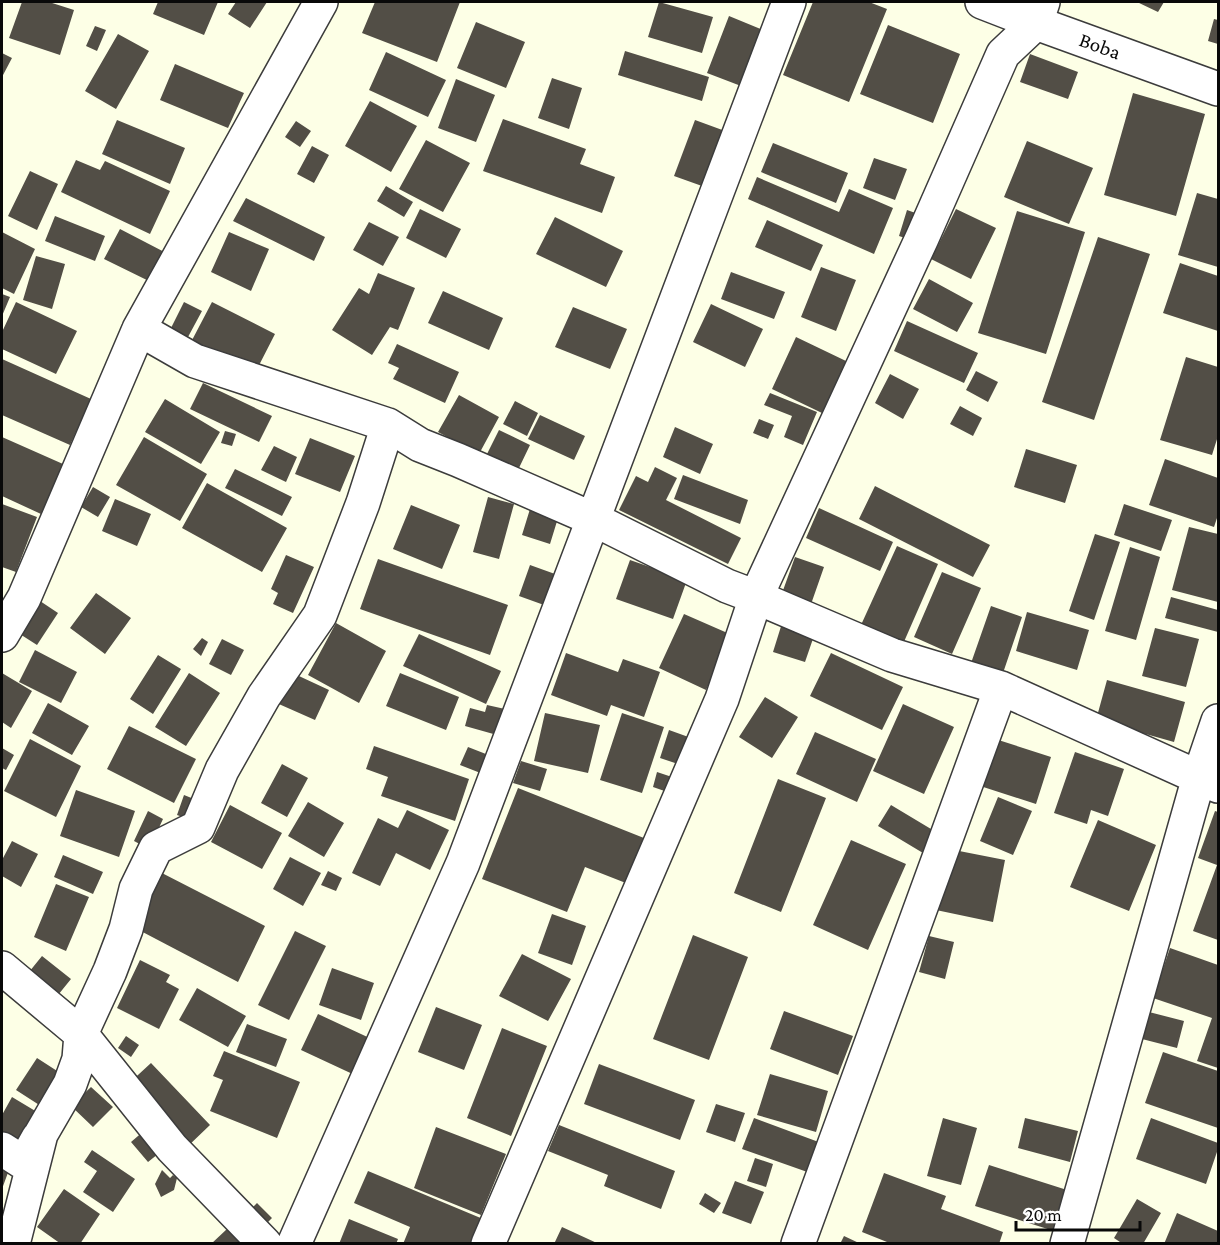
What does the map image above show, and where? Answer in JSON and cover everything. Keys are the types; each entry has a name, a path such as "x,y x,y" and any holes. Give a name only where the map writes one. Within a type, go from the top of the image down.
{"street":[{"path":"2,635 13,594 139,329 321,2"},
{"path":"294,1244 463,863 789,2"},
{"name":"Boba","path":"982,2 1039,12 1218,89"},
{"path":"488,1244 722,699 756,597 922,238 1004,54 1039,12"},
{"path":"139,329 195,361 388,425 420,445 593,519 727,586 892,655 1001,687 1209,781"},
{"path":"2,1149 24,1163 70,1084 79,1059 81,1034 110,971 126,929 136,889 156,848 198,827 222,770 264,696 320,615 363,503 388,425"},
{"path":"798,1244 1001,687"},
{"path":"1066,1244 1209,781 1218,721"},
{"path":"2,968 81,1034 172,1148 265,1244"},
{"path":"13,1244 41,1134"}],"building":[{"path":"22,2 49,2 74,10 60,55 9,38"},
{"path":"158,2 218,2 204,35 153,14"},
{"path":"236,2 267,2 250,28 228,14"},
{"path":"375,2 460,2 437,62 362,33"},
{"path":"659,2 713,17 702,53 648,37"},
{"path":"813,2 869,2 887,9 849,102 783,75"},
{"path":"1137,2 1164,2 1158,12"},
{"path":"729,16 763,30 741,86 707,73"},
{"path":"1214,19 1218,20 1218,44 1208,41"},
{"path":"476,22 525,42 506,88 457,68"},
{"path":"888,25 960,54 933,123 860,94"},
{"path":"95,26 106,30 97,51 86,46"},
{"path":"118,34 149,51 116,109 85,91"},
{"path":"625,51 709,77 702,101 618,75"},
{"path":"386,52 446,80 428,117 369,90"},
{"path":"2,53 12,58 2,77"},
{"path":"1030,54 1078,72 1068,99 1020,82"},
{"path":"175,64 244,93 228,128 160,100"},
{"path":"552,78 582,88 569,129 538,118"},
{"path":"456,79 495,95 476,142 438,128"},
{"path":"1133,93 1205,114 1176,216 1104,195"},
{"path":"370,101 417,126 391,172 345,146"},
{"path":"503,119 586,149 580,164 615,177 602,213 483,171"},
{"path":"117,120 185,148 170,184 102,154"},
{"path":"695,120 736,135 716,191 674,176"},
{"path":"296,121 311,131 300,147 285,137"},
{"path":"426,140 470,163 443,212 399,189"},
{"path":"1027,141 1093,168 1069,224 1004,197"},
{"path":"773,143 848,173 836,203 761,172"},
{"path":"312,146 329,155 314,183 297,174"},
{"path":"874,158 907,169 895,200 863,188"},
{"path":"76,160 100,170 105,161 170,191 150,234 61,192"},
{"path":"30,171 58,184 37,230 8,216"},
{"path":"757,177 839,212 849,189 893,208 874,254 748,199"},
{"path":"386,186 413,202 404,217 377,201"},
{"path":"1197,193 1218,199 1218,267 1178,255"},
{"path":"246,198 325,237 314,261 233,221"},
{"path":"420,209 461,229 446,258 406,238"},
{"path":"956,209 996,228 971,279 931,259"},
{"path":"907,210 924,216 917,242 899,236"},
{"path":"1017,211 1085,232 1046,354 978,333"},
{"path":"55,216 105,236 95,261 45,241"},
{"path":"555,217 623,251 606,287 536,254"},
{"path":"767,220 823,245 811,271 755,247"},
{"path":"369,222 399,237 383,266 353,250"},
{"path":"120,229 172,256 157,285 104,259"},
{"path":"2,232 35,249 14,294 2,288"},
{"path":"229,232 269,249 251,291 211,272"},
{"path":"1098,237 1150,254 1094,420 1042,402"},
{"path":"36,256 65,264 52,309 23,300"},
{"path":"1180,263 1218,276 1218,331 1163,313"},
{"path":"821,267 856,280 836,331 801,317"},
{"path":"731,272 785,292 774,319 721,299"},
{"path":"378,273 415,288 398,330 390,327 372,355 332,330 359,288 369,294"},
{"path":"929,279 973,303 957,332 913,309"},
{"path":"443,291 503,318 489,350 428,323"},
{"path":"2,294 10,297 2,316"},
{"path":"16,302 77,331 56,374 2,349 2,332"},
{"path":"184,302 202,311 188,337 171,328"},
{"path":"212,302 275,334 253,377 190,344"},
{"path":"711,304 763,329 745,367 693,342"},
{"path":"573,307 627,329 610,369 555,347"},
{"path":"907,321 978,353 964,383 894,351"},
{"path":"796,337 846,361 822,413 772,389"},
{"path":"397,344 459,372 445,403 393,379 399,368 388,363"},
{"path":"1186,357 1218,367 1218,436 1212,455 1160,440"},
{"path":"2,359 91,399 70,445 2,415"},
{"path":"976,371 998,382 988,402 966,390"},
{"path":"890,374 919,389 903,419 875,403"},
{"path":"203,383 272,416 259,442 190,409"},
{"path":"770,393 817,412 803,445 784,437 792,416 764,405"},
{"path":"459,395 499,417 479,454 438,432"},
{"path":"165,399 220,432 201,464 145,432"},
{"path":"515,401 538,413 527,436 503,424"},
{"path":"960,406 982,418 973,436 950,424"},
{"path":"540,415 585,436 574,460 528,439"},
{"path":"759,419 774,425 768,439 753,433"},
{"path":"675,427 713,444 700,474 663,457"},
{"path":"499,430 530,445 518,470 487,454"},
{"path":"225,431 236,434 232,446 221,443"},
{"path":"2,437 63,464 41,514 2,496"},
{"path":"144,437 207,474 180,521 116,485"},
{"path":"310,438 355,456 340,492 295,474"},
{"path":"274,446 297,457 286,482 261,470"},
{"path":"1026,449 1077,465 1065,503 1014,487"},
{"path":"1165,459 1218,478 1218,515 1214,527 1149,505"},
{"path":"655,467 677,478 666,500 741,538 728,564 619,510 636,476 648,482"},
{"path":"235,469 292,497 282,516 225,488"},
{"path":"683,475 748,500 740,524 674,499"},
{"path":"207,483 287,528 262,572 182,528"},
{"path":"875,486 990,545 973,577 859,519"},
{"path":"93,487 110,497 98,517 81,507"},
{"path":"488,497 514,504 499,559 473,552"},
{"path":"115,499 151,514 137,546 102,531"},
{"path":"2,504 37,517 16,572 2,567"},
{"path":"1124,504 1172,520 1161,551 1114,535"},
{"path":"411,505 460,525 442,569 393,549"},
{"path":"819,508 893,542 880,571 806,538"},
{"path":"530,509 558,518 550,544 522,535"},
{"path":"1189,527 1218,534 1218,602 1172,590"},
{"path":"1095,534 1120,542 1094,620 1069,611"},
{"path":"897,546 938,564 903,644 861,625"},
{"path":"1130,547 1160,557 1136,640 1105,631"},
{"path":"286,555 314,567 293,613 273,604 278,593 271,589"},
{"path":"795,557 824,567 810,607 781,596"},
{"path":"378,559 508,605 490,655 360,609"},
{"path":"630,560 687,580 673,619 616,599"},
{"path":"530,565 555,574 544,605 519,596"},
{"path":"942,572 981,588 952,654 914,637"},
{"path":"96,593 131,618 105,654 70,628"},
{"path":"34,597 58,613 37,645 12,629"},
{"path":"1171,597 1218,610 1218,632 1165,618"},
{"path":"991,606 1022,617 1002,676 970,666"},
{"path":"1027,612 1089,630 1077,670 1016,651"},
{"path":"684,614 732,635 706,690 659,668"},
{"path":"783,620 816,630 805,662 773,652"},
{"path":"336,623 386,651 359,703 308,675"},
{"path":"1155,628 1199,639 1186,687 1142,676"},
{"path":"419,634 501,671 486,704 403,666"},
{"path":"202,638 208,642 201,656 193,649"},
{"path":"222,639 244,650 231,675 209,664"},
{"path":"35,650 77,672 61,703 19,682"},
{"path":"566,653 618,672 623,659 660,672 644,717 611,705 607,716 551,695"},
{"path":"831,653 903,687 882,730 810,696"},
{"path":"158,655 181,669 153,714 130,699"},
{"path":"286,670 329,690 315,720 272,701"},
{"path":"2,673 32,691 11,728 2,722"},
{"path":"189,673 220,693 186,746 155,727"},
{"path":"400,673 459,697 446,730 386,706"},
{"path":"1107,680 1185,702 1174,742 1096,720"},
{"path":"765,697 798,717 772,758 739,737"},
{"path":"48,703 89,726 72,755 32,733"},
{"path":"903,704 954,727 924,794 873,771"},
{"path":"487,705 505,709 497,735 465,726 470,708 485,712"},
{"path":"545,713 600,725 588,773 534,761"},
{"path":"622,713 664,727 642,793 600,780"},
{"path":"129,726 196,759 174,803 107,769"},
{"path":"669,730 694,739 684,766 660,758"},
{"path":"815,732 876,759 857,802 796,774"},
{"path":"989,737 1051,757 1036,804 974,784"},
{"path":"30,739 81,766 56,817 4,791"},
{"path":"374,746 469,779 455,821 381,796 388,777 366,769"},
{"path":"468,747 491,756 483,774 460,765"},
{"path":"2,748 14,755 6,770 2,768"},
{"path":"1075,752 1124,769 1108,816 1091,810 1087,824 1054,813"},
{"path":"521,761 547,769 540,791 513,783"},
{"path":"282,764 308,778 287,817 261,803"},
{"path":"657,772 681,780 676,795 653,787"},
{"path":"778,779 826,798 781,912 734,893"},
{"path":"518,788 654,842 636,887 585,867 567,912 482,879"},
{"path":"76,790 135,811 119,857 60,836"},
{"path":"184,795 199,801 191,820 177,815"},
{"path":"998,797 1032,811 1013,855 980,841"},
{"path":"308,802 344,823 324,857 288,836"},
{"path":"230,805 282,833 262,869 211,842"},
{"path":"891,805 936,832 923,853 878,826"},
{"path":"407,810 449,830 430,870 396,853 380,886 352,873 378,818 398,828"},
{"path":"148,811 163,819 149,849 134,841"},
{"path":"1215,811 1218,812 1218,940 1193,931 1217,865 1198,858"},
{"path":"1098,820 1156,845 1129,911 1070,887"},
{"path":"851,840 906,864 868,950 813,925"},
{"path":"12,841 38,854 21,887 2,876 2,860"},
{"path":"949,849 1005,860 993,922 936,910"},
{"path":"63,855 103,872 93,894 54,877"},
{"path":"290,857 321,873 303,906 273,889"},
{"path":"158,871 265,926 238,982 135,928"},
{"path":"328,871 342,878 336,891 321,885"},
{"path":"56,884 89,897 66,951 34,937"},
{"path":"552,914 586,926 572,965 538,953"},
{"path":"295,931 326,946 289,1020 258,1005"},
{"path":"693,935 748,957 709,1060 653,1039"},
{"path":"929,936 954,942 945,979 919,972"},
{"path":"1170,948 1218,965 1218,1068 1197,1061 1212,1018 1153,998"},
{"path":"522,954 571,979 548,1021 499,996"},
{"path":"42,956 71,979 54,1000 25,977"},
{"path":"140,960 170,975 166,982 179,989 159,1029 117,1008"},
{"path":"332,968 374,983 361,1020 319,1005"},
{"path":"197,988 246,1016 228,1047 179,1020"},
{"path":"436,1007 482,1025 464,1070 418,1052"},
{"path":"784,1011 853,1036 838,1075 770,1049"},
{"path":"1149,1012 1184,1021 1177,1048 1142,1039"},
{"path":"318,1014 376,1041 359,1077 301,1050"},
{"path":"247,1024 287,1039 276,1067 236,1052"},
{"path":"502,1028 547,1046 511,1136 467,1118"},
{"path":"126,1036 139,1045 131,1057 118,1048"},
{"path":"224,1051 300,1082 277,1138 210,1111 223,1080 213,1076"},
{"path":"1163,1052 1218,1071 1218,1128 1145,1103"},
{"path":"37,1058 68,1078 47,1110 16,1090"},
{"path":"151,1063 210,1125 186,1148 126,1086"},
{"path":"599,1064 695,1100 680,1140 584,1104"},
{"path":"770,1074 828,1091 816,1132 757,1115"},
{"path":"91,1087 113,1107 93,1127 71,1106"},
{"path":"12,1097 47,1118 28,1151 2,1135 2,1115"},
{"path":"716,1104 745,1113 735,1142 706,1132"},
{"path":"754,1118 824,1144 813,1174 742,1149"},
{"path":"943,1118 977,1128 961,1185 927,1176"},
{"path":"1025,1118 1078,1131 1070,1162 1018,1148"},
{"path":"1151,1118 1218,1143 1206,1184 1136,1159"},
{"path":"559,1125 675,1171 661,1209 604,1186 608,1175 548,1151"},
{"path":"436,1127 506,1154 481,1215 414,1188"},
{"path":"145,1130 163,1150 148,1162 131,1142"},
{"path":"92,1150 135,1179 113,1212 83,1192 97,1171 84,1162"},
{"path":"755,1158 773,1164 766,1187 747,1181"},
{"path":"2,1163 10,1167 2,1189"},
{"path":"989,1165 1067,1190 1054,1231 975,1206"},
{"path":"162,1170 170,1178 173,1175 177,1178 174,1190 161,1197 155,1184"},
{"path":"368,1171 483,1219 473,1244 403,1244 410,1227 354,1203"},
{"path":"884,1173 946,1196 941,1209 1003,1232 999,1244 892,1244 862,1232"},
{"path":"735,1181 764,1192 751,1224 722,1213"},
{"path":"64,1189 100,1214 80,1244 61,1244 37,1227"},
{"path":"705,1193 721,1203 714,1213 699,1204"},
{"path":"1137,1199 1161,1213 1143,1244 1123,1244 1114,1238"},
{"path":"257,1203 272,1218 260,1230 245,1215"},
{"path":"1177,1213 1218,1231 1218,1244 1164,1244"},
{"path":"349,1219 398,1239 396,1244 339,1244"},
{"path":"562,1227 599,1244 554,1244"},
{"path":"227,1229 242,1244 211,1244"},
{"path":"844,1236 861,1244 840,1244"}]}
